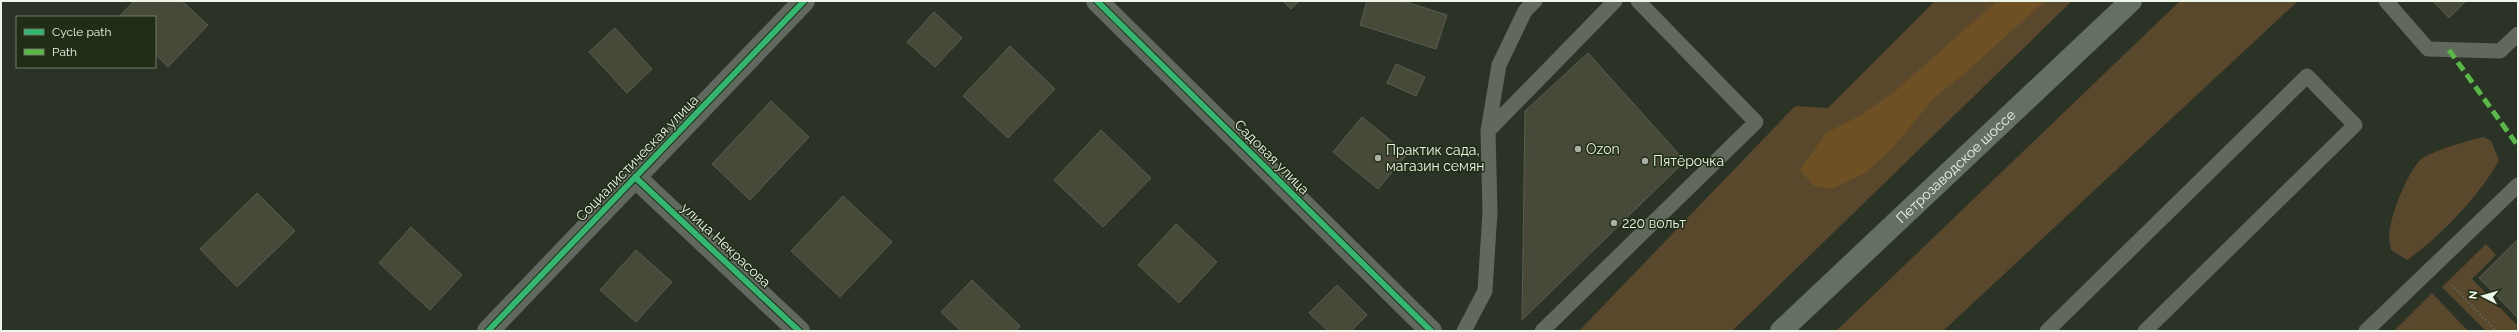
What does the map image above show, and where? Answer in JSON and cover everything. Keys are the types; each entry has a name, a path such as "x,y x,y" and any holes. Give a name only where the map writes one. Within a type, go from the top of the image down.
{"main road":[{"name":"Петрозаводское шоссе","path":"1781,331 2131,1"}],"street":[{"name":"Социалистическая улица","path":"488,331 804,1"},
{"name":"Садовая улица","path":"1097,1 1431,331"},
{"name":"улица Некрасова","path":"635,177 799,331"}],"lane":[{"path":"1464,331 1485,291 1490,212 1488,131 1499,65 1525,11 1535,1"},
{"path":"1488,131 1615,1"},
{"path":"1542,331 1756,122 1638,1"},
{"path":"2386,1 2428,49 2500,51 2518,34"},
{"path":"2047,331 2307,76 2355,126 2145,331"},
{"path":"2366,331 2518,185"}],"path":[{"path":"2434,266 2496,331"}],"shaded area":[{"path":"1935,1 2072,1 1732,331 1579,331 1795,106 1828,108"},
{"path":"1997,1 2045,1 1965,73 1933,99 1896,144 1867,172 1832,189 1814,186 1800,170 1826,133 1861,115 1894,92"},
{"path":"2180,1 2298,1 1943,331 1836,331"},
{"path":"2483,137 2491,141 2499,160 2471,201 2432,240 2407,260 2391,250 2389,233 2393,216 2399,197 2419,161 2424,157 2438,151"},
{"path":"2486,244 2496,255 2472,279 2518,326 2518,331 2486,331 2442,287"},
{"path":"2432,293 2468,331 2394,331"}],"building":[{"path":"134,1 182,1 208,25 168,67 156,55 156,16 120,16"},
{"path":"1283,1 1299,1 1291,9"},
{"path":"1367,1 1403,1 1447,15 1436,49 1360,25"},
{"path":"2433,1 2466,1 2449,18"},
{"path":"934,12 962,38 935,67 907,42"},
{"path":"615,28 652,69 627,93 589,52"},
{"path":"1010,46 1055,89 1008,138 963,96"},
{"path":"1588,53 1685,161 1522,320 1525,111"},
{"path":"1396,64 1425,77 1416,96 1387,83"},
{"path":"771,101 809,137 750,200 712,164"},
{"path":"1362,117 1407,154 1378,189 1333,152"},
{"path":"1101,130 1151,178 1103,227 1054,180"},
{"path":"257,193 295,231 237,287 200,249"},
{"path":"843,196 892,242 840,297 791,251"},
{"path":"1176,224 1217,262 1179,303 1138,265"},
{"path":"411,227 462,275 430,310 379,263"},
{"path":"2518,239 2518,318 2479,278"},
{"path":"636,250 672,282 636,322 600,290"},
{"path":"972,280 1020,326 1016,331 961,331 941,312"},
{"path":"1337,285 1367,315 1351,331 1328,331 1309,313"}],"marked path":[{"path":"2449,50 2518,146"}],"cycle path":[{"path":"488,331 804,1"},
{"path":"1097,1 1431,331"},
{"path":"635,177 799,331"}],"place":[{"name":"Ozon","path":"1578,149"},
{"name":"Практик сада, магазин семян","path":"1378,158"},
{"name":"Пятёрочка","path":"1645,161"},
{"name":"220 вольт","path":"1614,223"}]}
